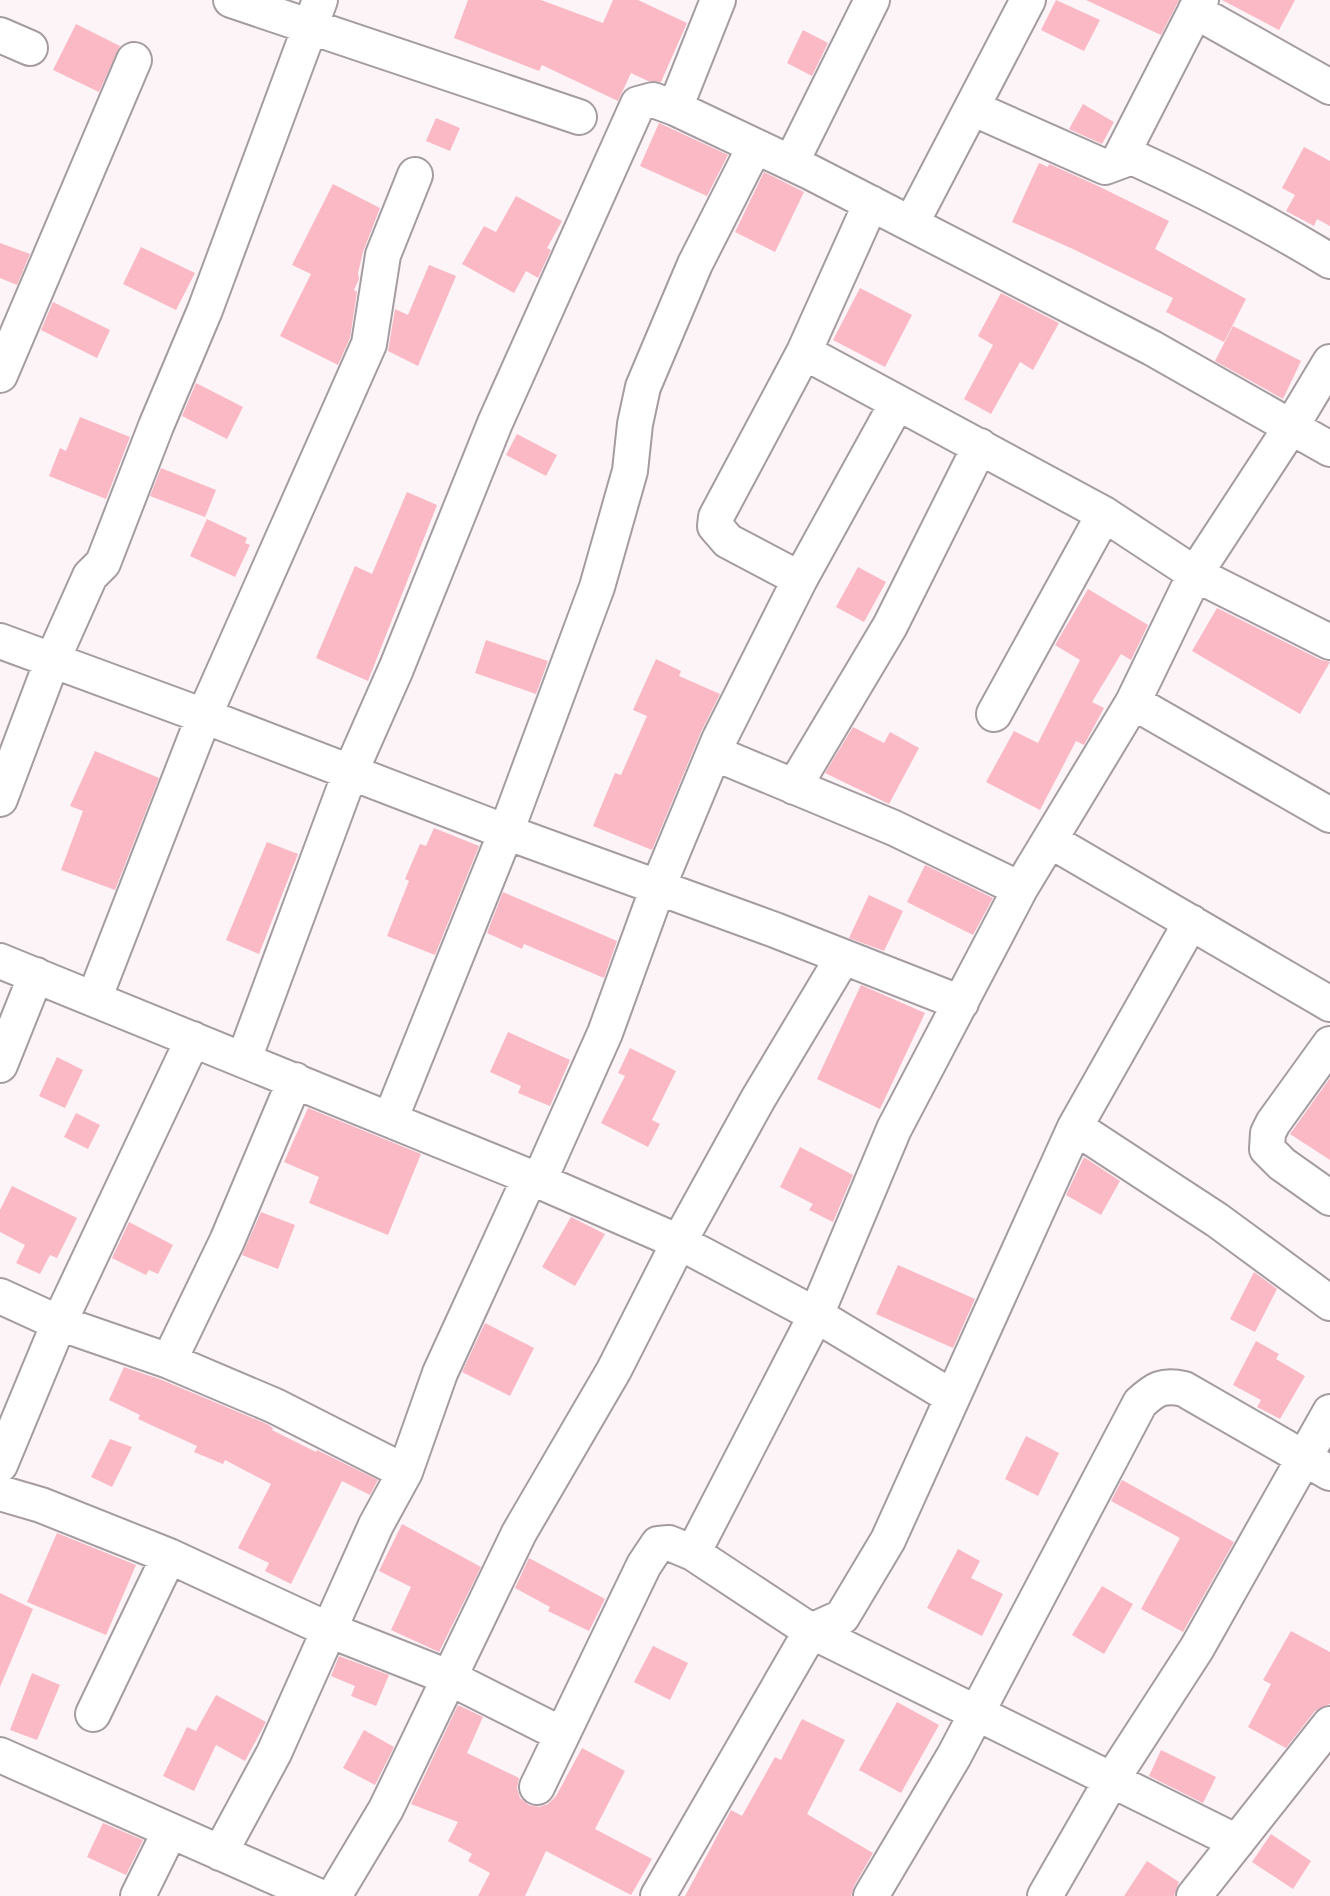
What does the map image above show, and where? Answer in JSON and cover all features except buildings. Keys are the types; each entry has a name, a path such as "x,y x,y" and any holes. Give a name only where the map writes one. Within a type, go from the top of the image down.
{"street":[{"path":"231,0 315,13 579,117"},
{"path":"675,108 718,0"},
{"path":"791,163 872,0"},
{"path":"911,224 1028,0"},
{"path":"1118,162 1198,6 1330,87"},
{"path":"0,799 52,661 90,576 103,563 205,310 315,13"},
{"path":"0,375 134,60"},
{"path":"244,1059 350,773 396,669 495,423 638,104 646,100 675,108 791,163 1152,348 1330,449"},
{"path":"972,108 1105,167 1132,157 1280,230 1330,261"},
{"path":"390,1120 506,832 600,576 630,471 643,387 695,264 755,146"},
{"path":"94,999 204,716 369,344 383,255 415,175"},
{"path":"800,579 728,541 715,526 716,517 804,352 871,203"},
{"path":"804,352 1104,514 1195,574 1330,642"},
{"path":"693,1553 816,1315 894,1129 1020,889 1133,702 1195,574 1330,362"},
{"path":"220,1853 274,1753 376,1525 405,1472 440,1373 605,1033 658,887 714,753 800,579 897,403"},
{"path":"794,787 890,626 980,446"},
{"path":"994,714 1104,514"},
{"path":"0,641 961,1003"},
{"path":"1133,702 1330,815"},
{"path":"714,753 894,828 1020,889"},
{"path":"1051,841 1330,1004"},
{"path":"658,1896 811,1631 842,1617 888,1540 1075,1127 1191,922"},
{"path":"334,1896 386,1809 519,1533 614,1370 679,1242 758,1099 843,957"},
{"path":"0,961 295,1080 679,1242 816,1315 952,1397"},
{"path":"0,1065 36,975"},
{"path":"0,1465 59,1323 193,1039"},
{"path":"1330,1044 1273,1123 1268,1133 1267,1149 1282,1164 1330,1198"},
{"path":"169,1361 227,1241 295,1080"},
{"path":"1075,1127 1217,1220 1330,1303"},
{"path":"0,1296 59,1323 169,1361 275,1406 405,1472"},
{"path":"871,1896 954,1756 1140,1403 1155,1388 1171,1386 1184,1389 1316,1466"},
{"path":"1045,1896 1111,1781 1316,1466 1330,1412"},
{"path":"0,1493 41,1505 169,1556 329,1630 448,1677 561,1734"},
{"path":"537,1787 652,1553 658,1544 669,1543 693,1553 811,1631 1237,1842"},
{"path":"93,1714 169,1556"},
{"path":"1194,1896 1330,1724"},
{"path":"0,1755 318,1896"},
{"path":"138,1896 170,1831"}]}
